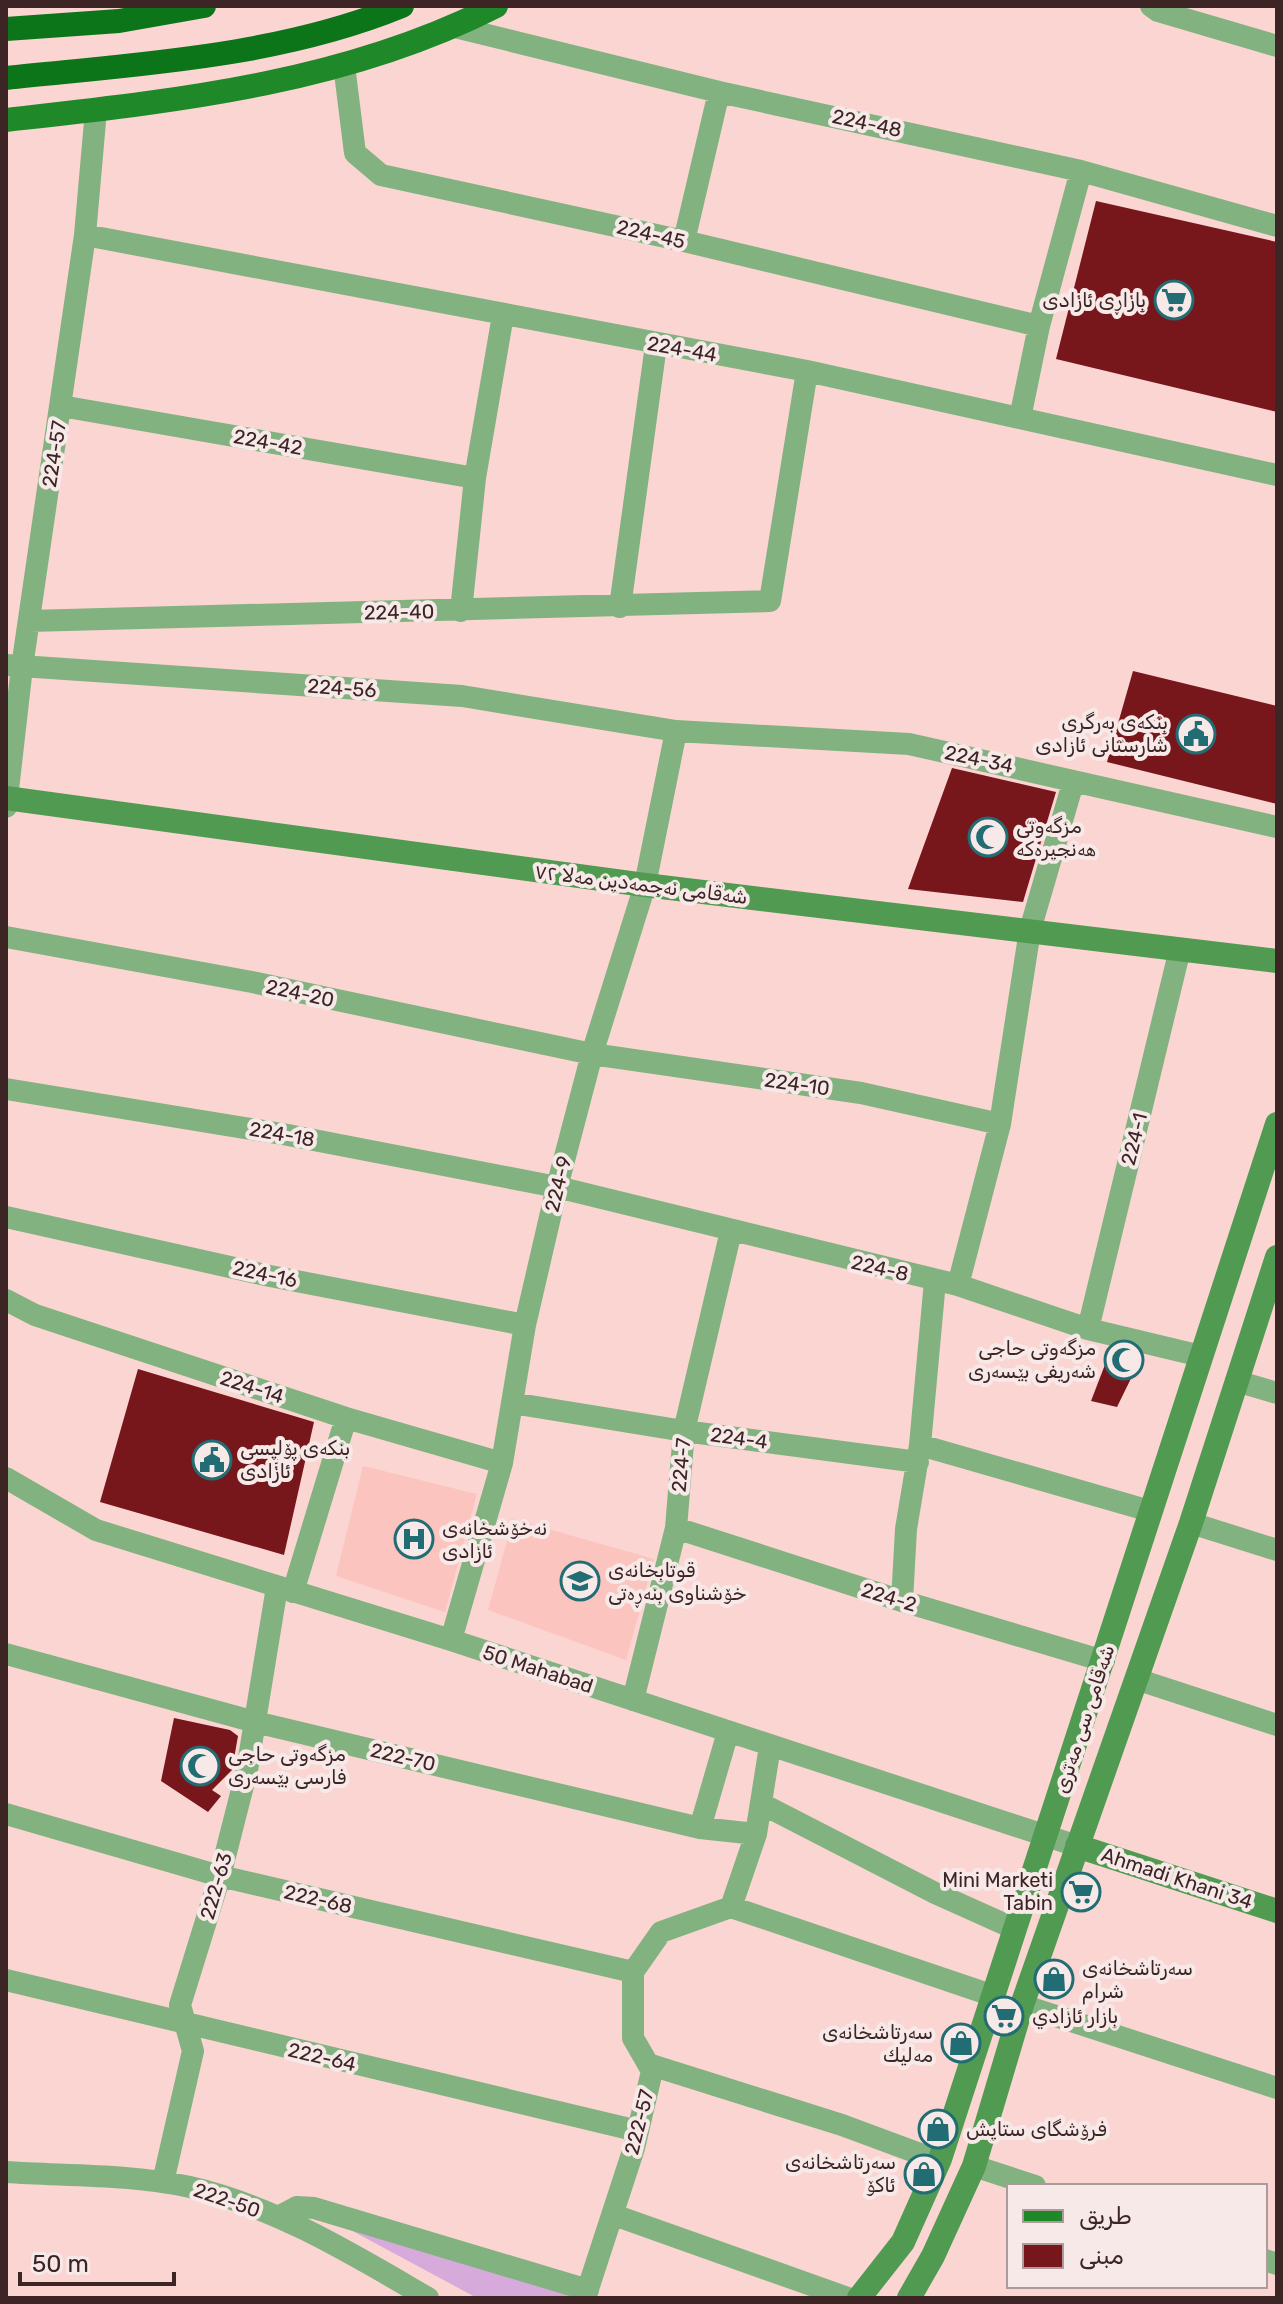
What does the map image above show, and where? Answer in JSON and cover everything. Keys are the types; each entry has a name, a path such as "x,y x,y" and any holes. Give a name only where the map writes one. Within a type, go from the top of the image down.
{"highway":[{"path":"6,29 119,21 204,6"},
{"path":"6,78 182,60 302,37 402,6"}],"main road":[{"path":"6,120 195,98 278,83 344,65 455,27 496,6"},
{"name":"شەقامی نەجمەدین مەلا ٧٢","path":"7,801 645,885 1277,961"},
{"name":"شەقامی سی مەتری","path":"859,2298 903,2242 939,2161 1277,1124"},
{"name":"شەقامی سی مەتری","path":"909,2298 933,2256 974,2166 1022,2005 1191,1523 1277,1257"},
{"name":"Ahmadi Khani 34","path":"1077,1846 1277,1911"}],"street":[{"path":"1155,9 1277,46"},
{"name":"224-48","path":"455,27 719,92 1081,171 1277,226"},
{"name":"224-45","path":"344,65 355,153 381,175 684,241 1039,326"},
{"path":"684,241 719,92"},
{"name":"224-57","path":"7,801 14,666 29,621 61,406 85,235 96,110"},
{"path":"1020,418 1039,326 1081,171"},
{"name":"224-44","path":"85,235 656,345 807,371 1277,475"},
{"path":"461,611 475,478 503,315"},
{"path":"620,607 656,345"},
{"name":"224-40","path":"29,621 770,601 807,371"},
{"name":"224-42","path":"61,406 475,478"},
{"name":"224-56","path":"14,666 462,696 676,731"},
{"name":"224-34","path":"676,731 909,744 1277,827"},
{"name":"224-9","path":"451,1640 502,1463 525,1325 557,1187 592,1054 645,885 676,731"},
{"path":"958,1285 1000,1124 1030,930 1073,783"},
{"name":"224-20","path":"6,937 252,982 592,1054"},
{"name":"224-1","path":"1088,1329 1180,949"},
{"name":"224-10","path":"592,1054 861,1093 1000,1124"},
{"name":"224-18","path":"6,1089 288,1135 557,1187"},
{"name":"224-8","path":"557,1187 958,1285 1088,1329 1201,1356"},
{"name":"224-16","path":"6,1217 270,1276 525,1325"},
{"name":"224-7","path":"633,1700 676,1528 684,1431 731,1231"},
{"path":"902,1601 906,1529 919,1454 935,1281"},
{"name":"224-14","path":"6,1300 35,1315 346,1418 502,1463"},
{"path":"1236,1381 1277,1393"},
{"name":"224-4","path":"512,1403 684,1431 919,1454 1150,1511"},
{"name":"222-63","path":"163,2182 193,2051 180,2005 220,1876 285,1590 346,1418"},
{"name":"50 Mahabad","path":"6,1478 96,1530 451,1640 1077,1846"},
{"path":"1191,1523 1277,1550"},
{"name":"224-2","path":"676,1528 902,1601 1104,1661"},
{"name":"222-70","path":"6,1654 255,1722 700,1828 756,1834"},
{"path":"1136,1679 1277,1725"},
{"path":"700,1828 728,1732"},
{"path":"731,1907 756,1834 770,1746"},
{"path":"762,1804 935,1893 1013,1928"},
{"name":"222-68","path":"6,1814 220,1876 633,1972"},
{"path":"633,1972 661,1932 731,1907 991,1995"},
{"name":"222-57","path":"587,2294 614,2215 652,2071 633,2038 633,1972"},
{"name":"222-64","path":"6,1980 638,2131"},
{"path":"1022,2005 1277,2088"},
{"path":"648,2064 842,2125 939,2161"},
{"path":"974,2166 1029,2184"},
{"name":"222-50","path":"6,2172 163,2182 192,2187 278,2217 428,2298"},
{"path":"278,2217 297,2207 314,2208 587,2294"},
{"path":"614,2215 848,2298"}],"shaded area":[{"path":"363,1466 477,1494 445,1612 336,1576"},
{"path":"513,1519 654,1559 626,1660 488,1610"},
{"path":"295,2200 580,2280 575,2298 477,2298"}],"building":[{"name":"بازاڕی ئازادی","path":"1096,201 1277,242 1277,412 1056,359"},
{"name":"بنکەی بەرگری شارستانی ئازادی","path":"1133,671 1277,706 1277,804 1107,762"},
{"name":"مزگەوتی ھەنجیرەکە","path":"952,768 1056,792 1023,902 908,889"},
{"path":"1111,1349 1142,1356 1117,1407 1091,1401"},
{"path":"138,1369 314,1422 284,1555 100,1502"},
{"name":"مزگەوتی حاجی فارسی بێسەری","path":"174,1718 230,1730 238,1736 232,1770 212,1790 221,1796 208,1812 161,1781"}],"place":[{"name":"بازاڕی ئازادی","path":"1174,300"},
{"name":"بنکەی بەرگری شارستانی ئازادی","path":"1196,734"},
{"name":"مزگەوتی ھەنجیرەکە","path":"988,837"},
{"name":"مزگەوتی حاجی شەریفی بێسەری","path":"1124,1360"},
{"name":"بنکەی پۆلیسی ئازادی","path":"212,1460"},
{"name":"نەخۆشخانەی ئازادی","path":"414,1539"},
{"name":"قوتابخانەی خۆشناوی بنەڕەتی","path":"580,1581"},
{"name":"مزگەوتی حاجی فارسی بێسەری","path":"200,1766"},
{"name":"Mini Marketi Tabin","path":"1081,1892"},
{"name":"سە‌رتاشخانە‌ی شرام","path":"1054,1979"},
{"name":"بازار ئازادي","path":"1004,2016"},
{"name":"سە‌رتاشخانە‌ی مە‌لیك","path":"961,2043"},
{"name":"فرۆشگای ستایش","path":"938,2129"},
{"name":"سە‌رتاشخانە‌ی ئاكۆ","path":"924,2174"}]}
